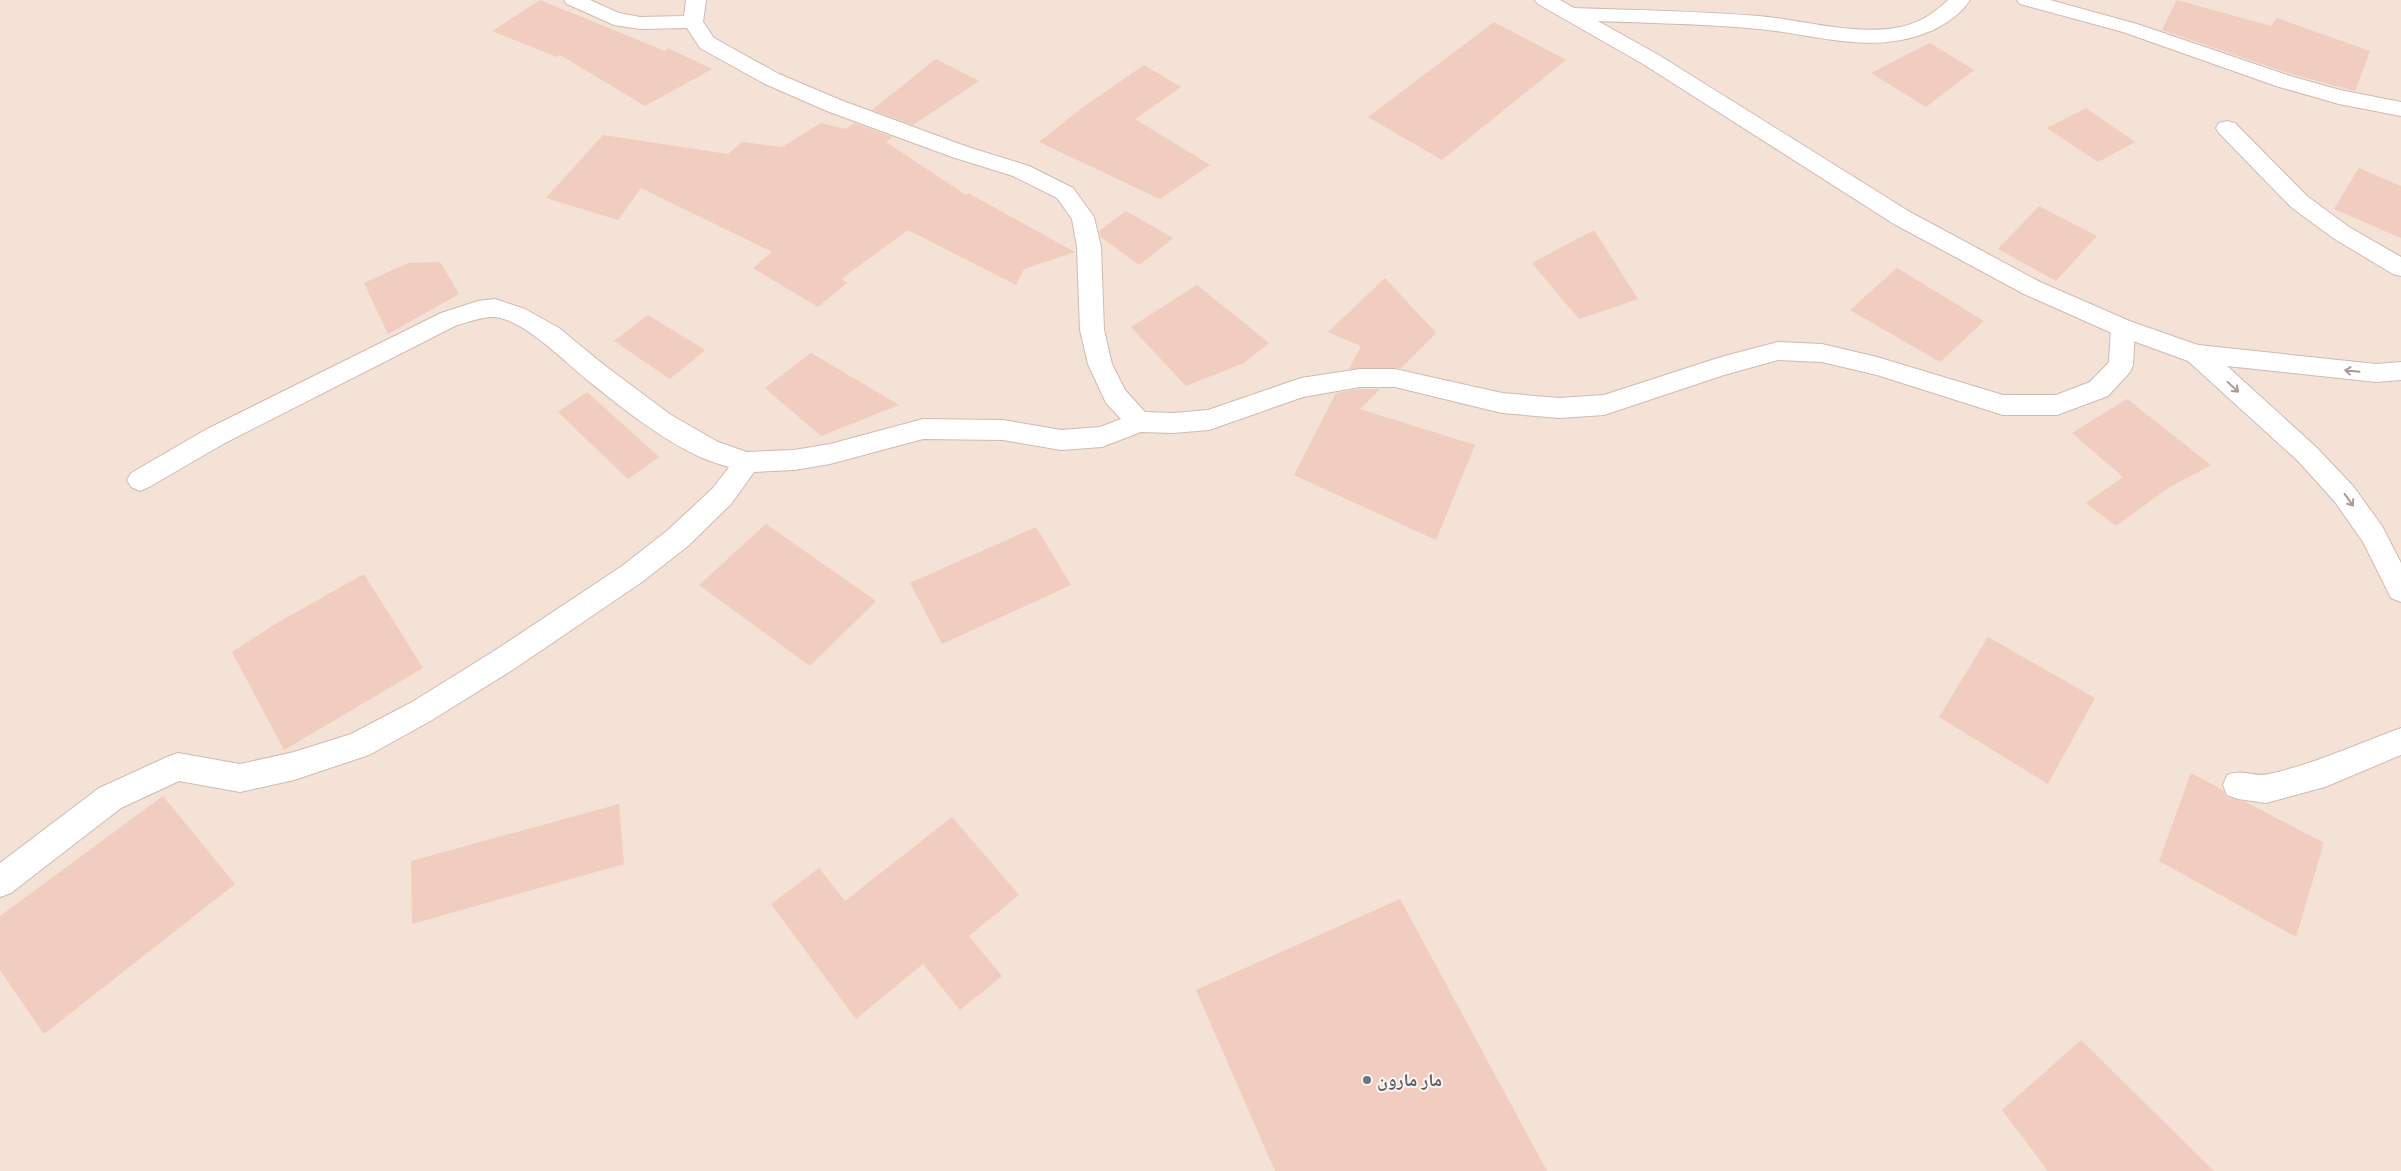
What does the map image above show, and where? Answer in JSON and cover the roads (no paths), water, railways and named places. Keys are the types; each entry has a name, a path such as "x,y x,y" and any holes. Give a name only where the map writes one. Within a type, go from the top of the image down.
{"street":[{"path":"574,0 614,19 640,23 695,11 708,43 772,79 835,106 960,152 1021,171 1065,193 1083,217 1089,247 1088,286 1092,330 1100,364 1115,396 1139,422"},
{"path":"1545,0 1650,59 1902,218 2032,288 2123,328 2197,354 2376,373 2401,371"},
{"path":"1572,14 1713,20 1785,25 1849,34 1894,35 1924,28 1945,15 1960,0"},
{"path":"2027,0 2130,28 2283,81 2339,97 2401,109"},
{"path":"2227,128 2286,190 2309,209 2355,241 2401,268"},
{"path":"140,480 224,431 449,319 478,310 495,308 517,315 550,334 595,372 662,422 709,450 747,462 794,460 830,454 924,429 1003,430 1061,440 1102,437 1139,422 1174,423 1209,420 1301,388 1360,378 1395,378 1502,403 1559,408 1604,405 1721,366 1778,351 1822,353 1840,357 1877,366 2003,405 2057,406 2099,390 2121,365 2123,328"},
{"path":"2197,354 2307,454 2344,494 2373,534 2401,590"},
{"path":"0,882 110,798 178,767 240,778 285,768 359,745 422,711 504,660 640,568 678,538 722,496 747,462"},
{"path":"2238,785 2266,789 2300,780 2325,773 2401,741"}],"place":[{"name":"مار مارون","path":"1367,1080"}]}
